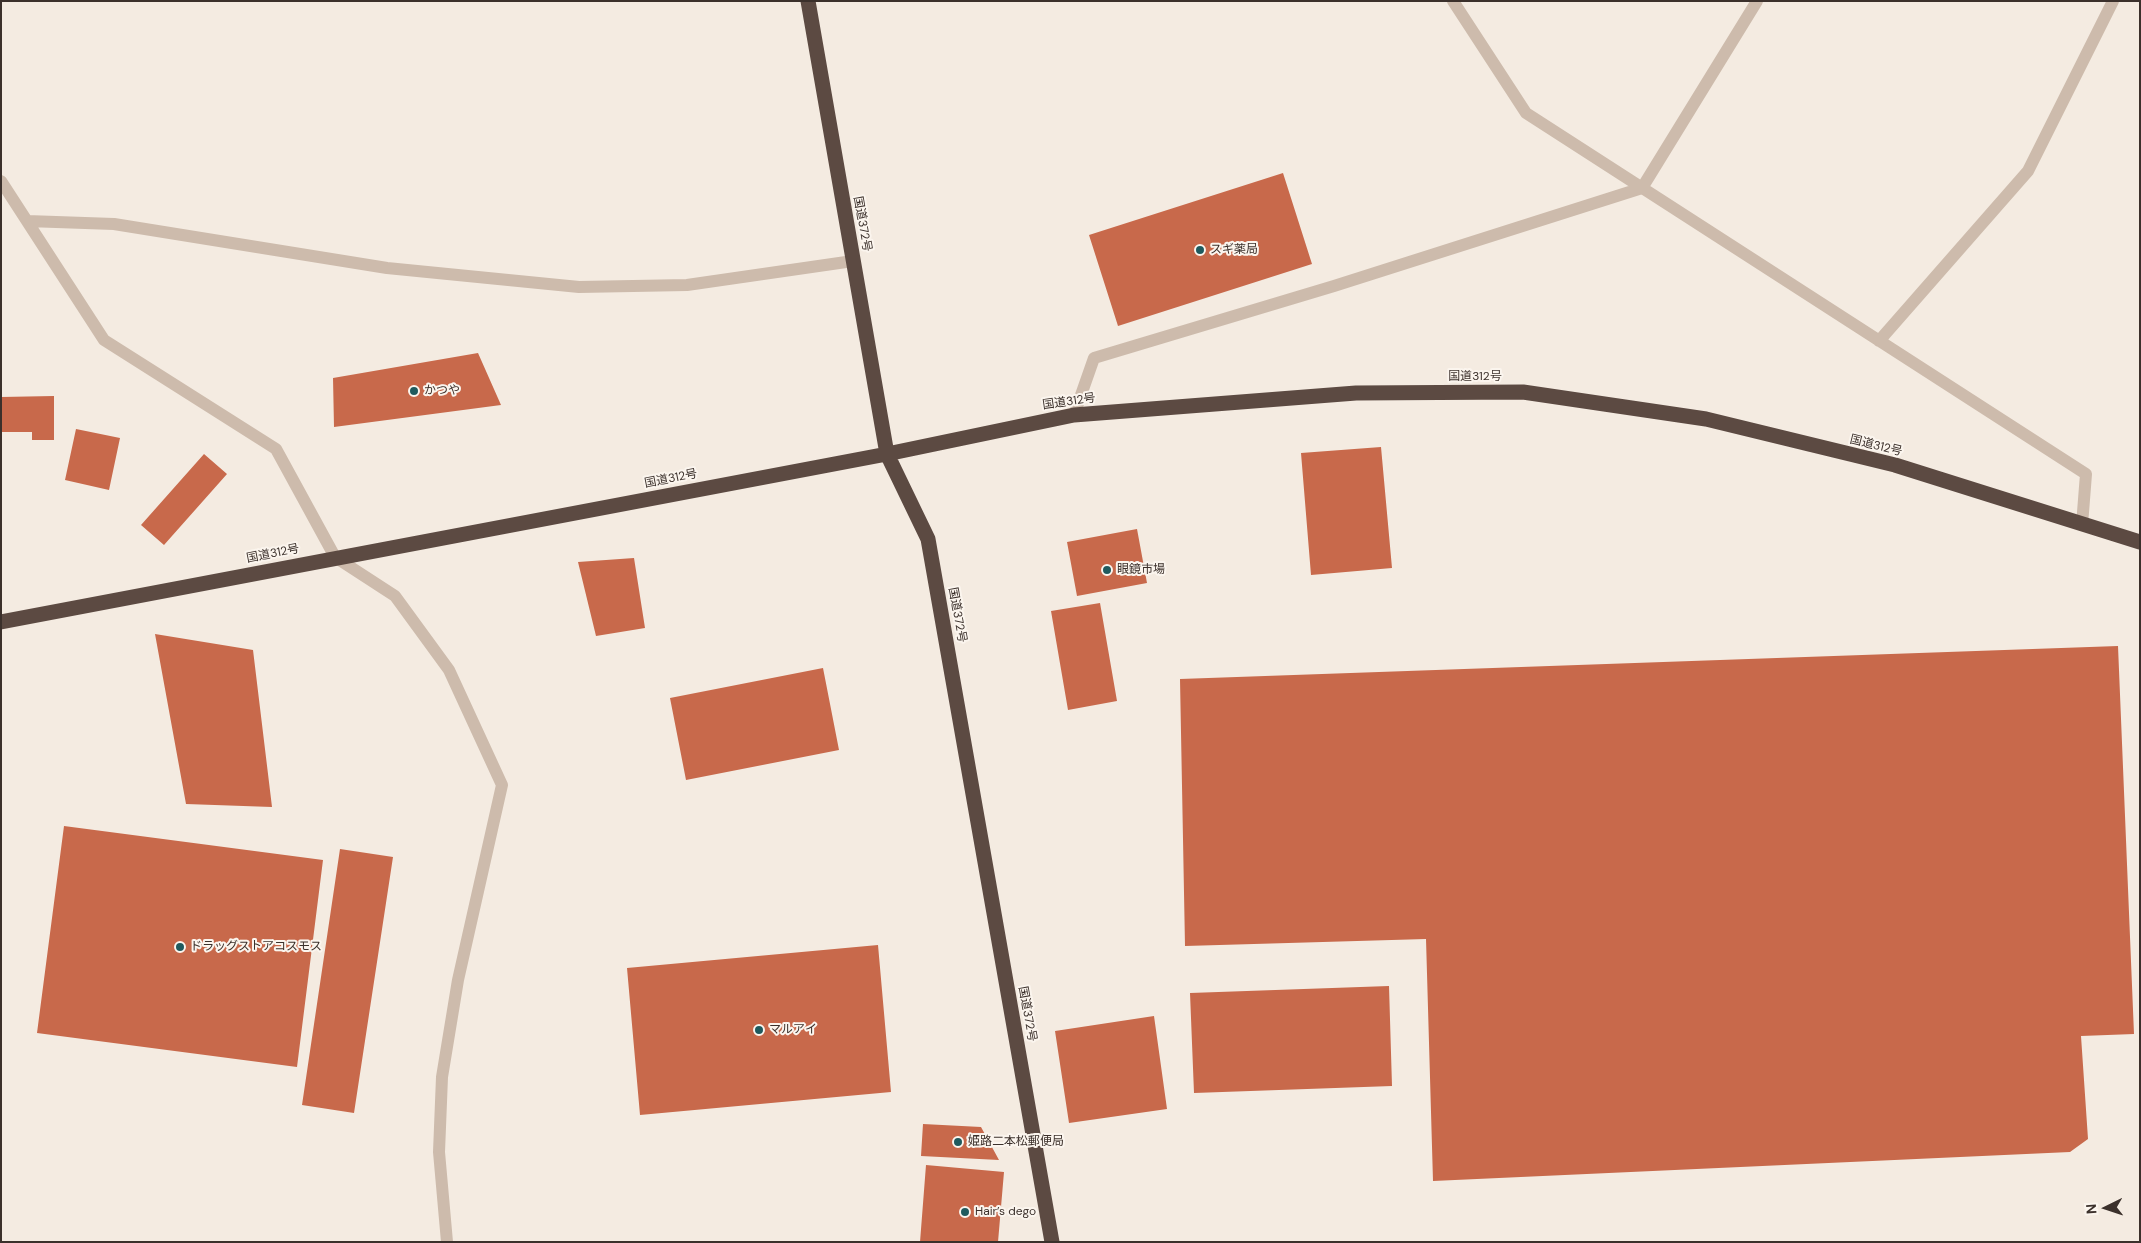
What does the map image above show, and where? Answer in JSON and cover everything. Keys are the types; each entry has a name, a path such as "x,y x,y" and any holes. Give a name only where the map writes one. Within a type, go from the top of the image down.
{"highway":[{"name":"国道372号","path":"808,1 887,454 928,539 1052,1242"},
{"name":"国道312号","path":"1,622 335,557 887,454 1074,415 1356,393 1523,392 1706,419 1895,465 2140,542"}],"street":[{"path":"1453,1 1526,112 2086,474 2082,525"},
{"path":"1074,415 1094,358 1334,286 1642,188 1757,1"},
{"path":"1879,341 2028,172 2113,1"},
{"path":"1,181 104,340 276,449 335,557 395,596 444,662 502,784 458,980 442,1077 438,1152 447,1242"},
{"path":"27,220 114,224 387,268 579,287 687,285 853,260"}],"building":[{"name":"スギ薬局","path":"1283,173 1312,264 1118,326 1089,235"},
{"name":"かつや","path":"478,353 501,405 334,427 333,378"},
{"path":"54,396 54,440 32,440 32,432 2,432 1,397"},
{"path":"76,429 120,438 109,490 65,480"},
{"path":"1381,447 1392,568 1311,575 1301,453"},
{"path":"204,454 227,474 164,545 141,525"},
{"path":"1137,529 1147,583 1077,596 1067,542"},
{"path":"634,558 645,628 596,636 578,562"},
{"path":"1100,603 1117,701 1068,710 1051,611"},
{"path":"155,634 253,650 272,807 186,804"},
{"path":"2118,646 2134,1034 2081,1036 2088,1139 2070,1152 1433,1181 1426,939 1185,946 1180,679"},
{"path":"823,668 839,750 686,780 670,698"},
{"name":"ドラッグストアコスモス","path":"64,826 323,860 297,1067 37,1033"},
{"path":"340,849 393,857 354,1113 302,1105"},
{"name":"マルアイ","path":"878,945 891,1092 640,1115 627,968"},
{"path":"1389,986 1392,1086 1194,1093 1190,993"},
{"path":"1154,1016 1167,1109 1069,1123 1055,1031"},
{"path":"923,1124 981,1127 999,1160 921,1156"},
{"path":"926,1165 1004,1172 998,1242 920,1242"}],"place":[{"name":"スギ薬局","path":"1200,250"},
{"name":"かつや","path":"414,391"},
{"name":"眼鏡市場","path":"1107,570"},
{"name":"ドラッグストアコスモス","path":"180,947"},
{"name":"マルアイ","path":"759,1030"},
{"name":"姫路二本松郵便局","path":"958,1142"},
{"name":"Hair’s dego","path":"965,1212"}]}
